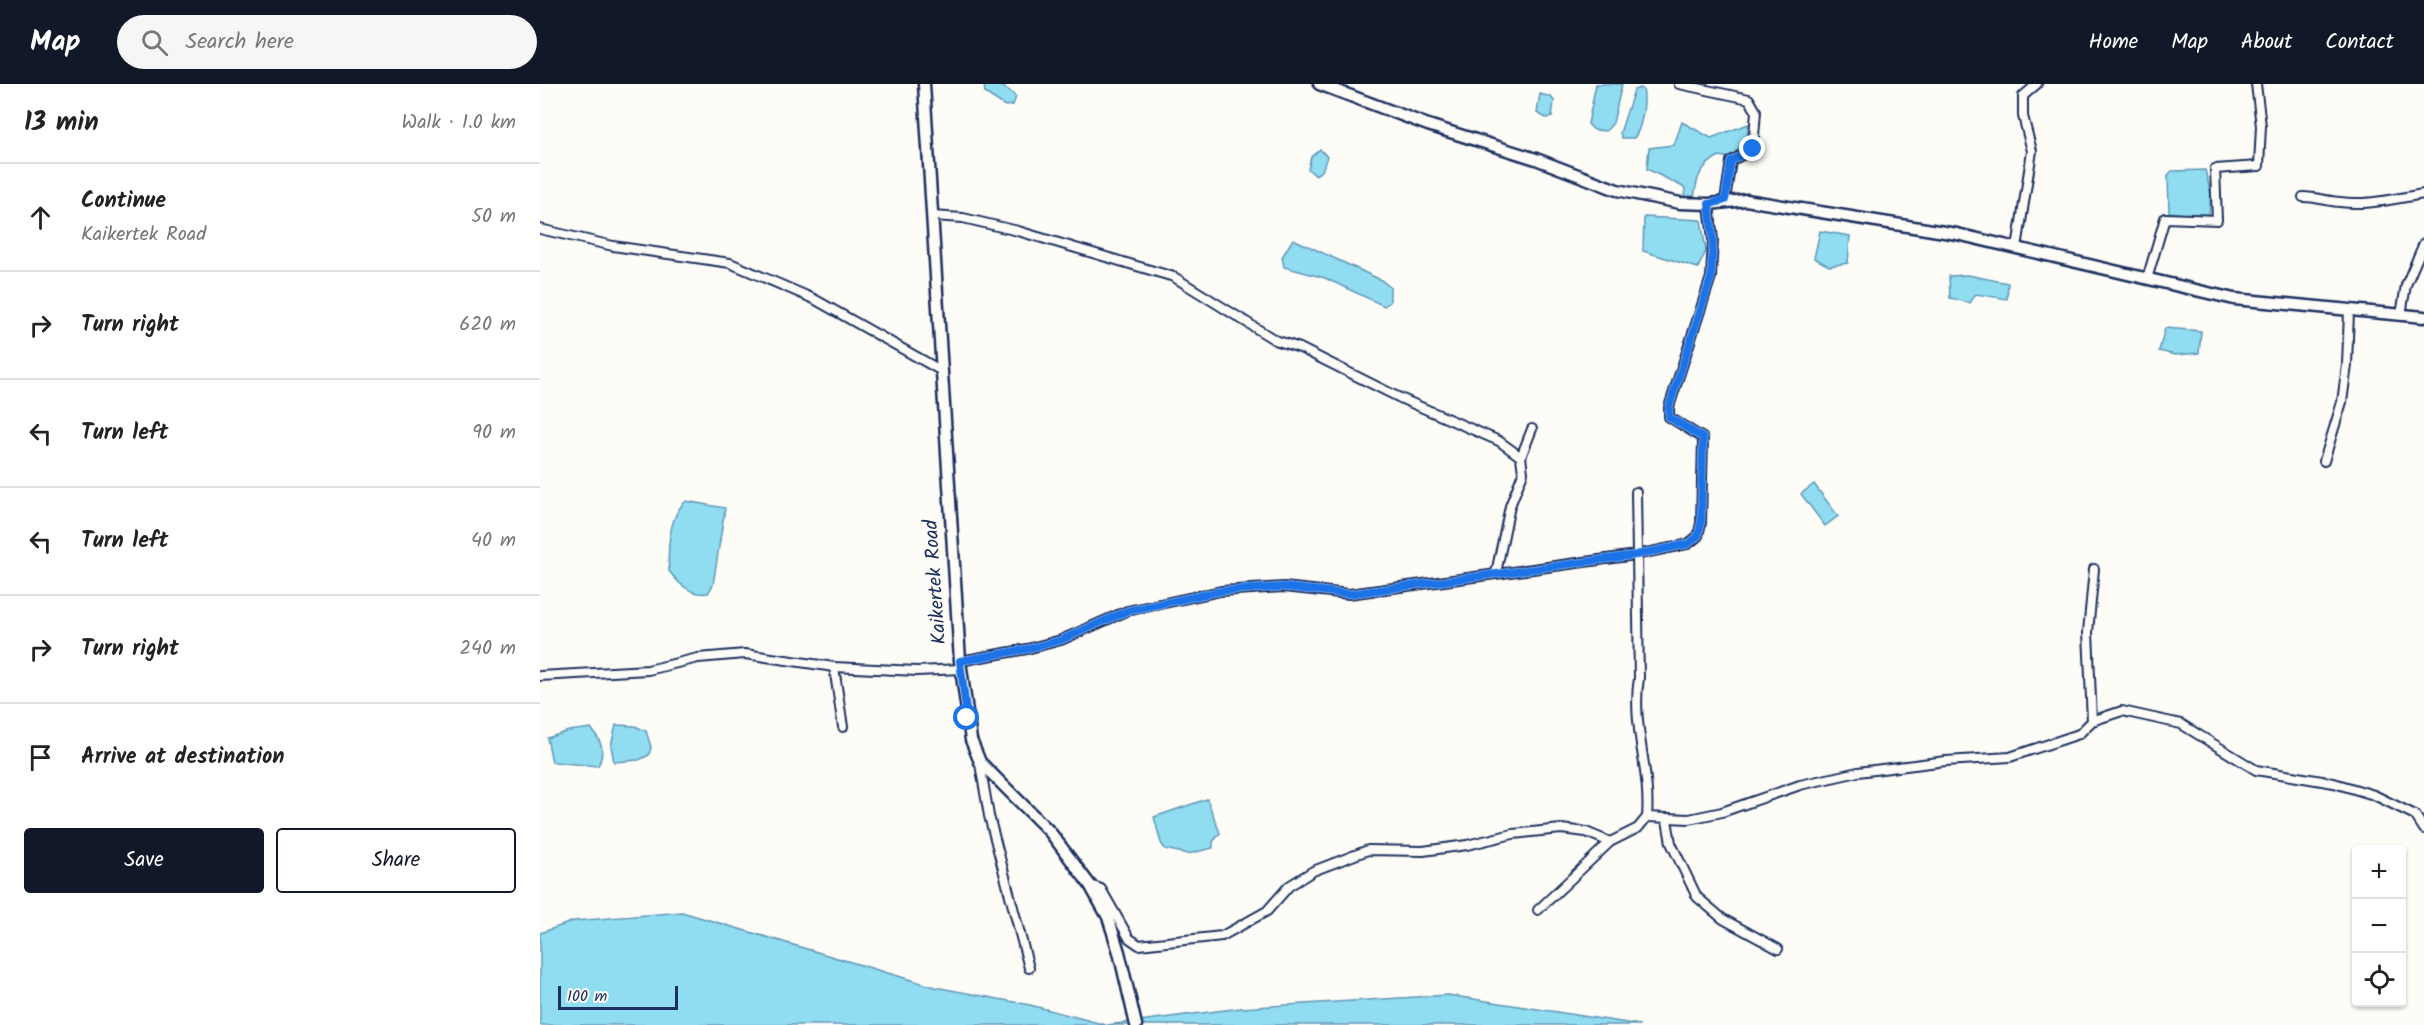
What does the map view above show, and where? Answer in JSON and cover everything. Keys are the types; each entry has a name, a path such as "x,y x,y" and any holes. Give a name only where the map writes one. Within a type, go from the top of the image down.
{"main road":[{"name":"Kaikertek Road","path":"924,84 960,665 971,740 980,762 1050,832 1090,885 1108,917 1119,952 1136,1025"},
{"path":"1319,84 1617,190 1680,203 1709,204 1725,200 1758,202 1957,234 2234,299 2424,317"}],"street":[{"path":"1679,84 1749,99 1756,111 1753,149 1731,161 1725,200"},
{"path":"2017,248 2032,151 2023,116 2024,96 2036,88 2037,84"},
{"path":"2147,279 2165,218 2217,220 2215,170 2259,166 2261,126 2256,84"},
{"path":"2303,197 2319,197 2340,202 2373,202 2424,194"},
{"path":"540,676 648,670 698,658 745,654 834,667 960,665 1061,640 1127,611 1221,591 1284,587 1349,594 1636,555 1688,544 1698,536 1700,529 1703,438 1669,417 1669,407 1711,278 1713,240 1709,204"},
{"path":"932,216 963,218 1018,231 1174,277 1275,340 1300,348 1400,398 1499,441 1521,457"},
{"path":"540,229 613,246 730,263 814,299 940,370"},
{"path":"2401,315 2406,285 2424,243"},
{"path":"2324,461 2342,402 2348,365 2349,311"},
{"path":"1496,573 1510,506 1524,469 1521,457 1532,429"},
{"path":"1538,910 1610,842 1638,828 1647,817 1649,793 1642,761 1637,690 1639,644 1636,492"},
{"path":"2092,721 2088,632 2094,569"},
{"path":"834,667 843,728"},
{"path":"1647,817 1667,820 1689,819 1722,812 1800,785 1858,772 2010,757 2079,734 2092,721 2121,711 2181,724 2256,771 2334,783 2374,795 2415,815 2424,829"},
{"path":"980,762 989,816 1029,968"},
{"path":"1667,820 1671,843 1697,897 1723,919 1778,948"},
{"path":"1090,885 1101,889 1129,938 1139,945 1222,936 1267,911 1289,886 1313,871 1368,850 1423,850 1467,845 1513,834 1561,829 1586,832 1610,842"}],"water":[{"path":"984,84 998,85 1009,90 1016,97 1013,105 1005,106 985,93"},
{"path":"1596,84 1622,84 1613,123 1606,131 1594,130 1588,124"},
{"path":"1643,89 1644,100 1643,114 1637,134 1634,138 1622,138 1620,133 1634,90"},
{"path":"1540,94 1551,97 1554,101 1552,117 1546,118 1537,113"},
{"path":"1682,122 1711,138 1748,124 1747,139 1730,158 1719,156 1708,164 1700,173 1694,198 1684,199 1685,188 1647,169 1649,148 1674,145"},
{"path":"1320,149 1327,157 1322,171 1315,175 1308,169 1311,157"},
{"path":"2205,170 2211,194 2209,214 2200,216 2169,212 2168,175 2172,171"},
{"path":"1644,217 1701,220 1706,251 1698,268 1643,251"},
{"path":"1820,231 1850,236 1848,263 1829,266 1814,258"},
{"path":"1293,239 1381,280 1390,287 1390,302 1384,306 1325,278 1284,267 1282,257"},
{"path":"1968,275 2008,283 2007,299 1976,294 1970,303 1950,298 1949,276"},
{"path":"2165,328 2201,331 2199,353 2175,355 2159,351"},
{"path":"1814,484 1838,516 1825,526 1801,494"},
{"path":"686,501 725,508 713,585 708,593 691,591 669,571 670,533 680,507"},
{"path":"616,725 635,726 646,731 651,747 649,755 639,760 614,762 611,746"},
{"path":"591,728 602,750 598,766 552,762 547,738 569,731"},
{"path":"1207,799 1220,833 1213,842 1213,848 1188,854 1165,849 1161,843 1154,817"},
{"path":"682,912 935,987 1030,1005 1106,1025 540,1025 540,933 574,921"},
{"path":"1448,995 1640,1025 1107,1025 1241,1008"}],"route":[{"path":"967,718 960,661 1027,649 1061,640 1127,611 1221,591 1284,587 1349,594 1636,555 1688,544 1698,536 1701,523 1703,438 1669,417 1669,407 1711,278 1713,240 1709,204 1725,200 1731,161 1753,149"}]}
